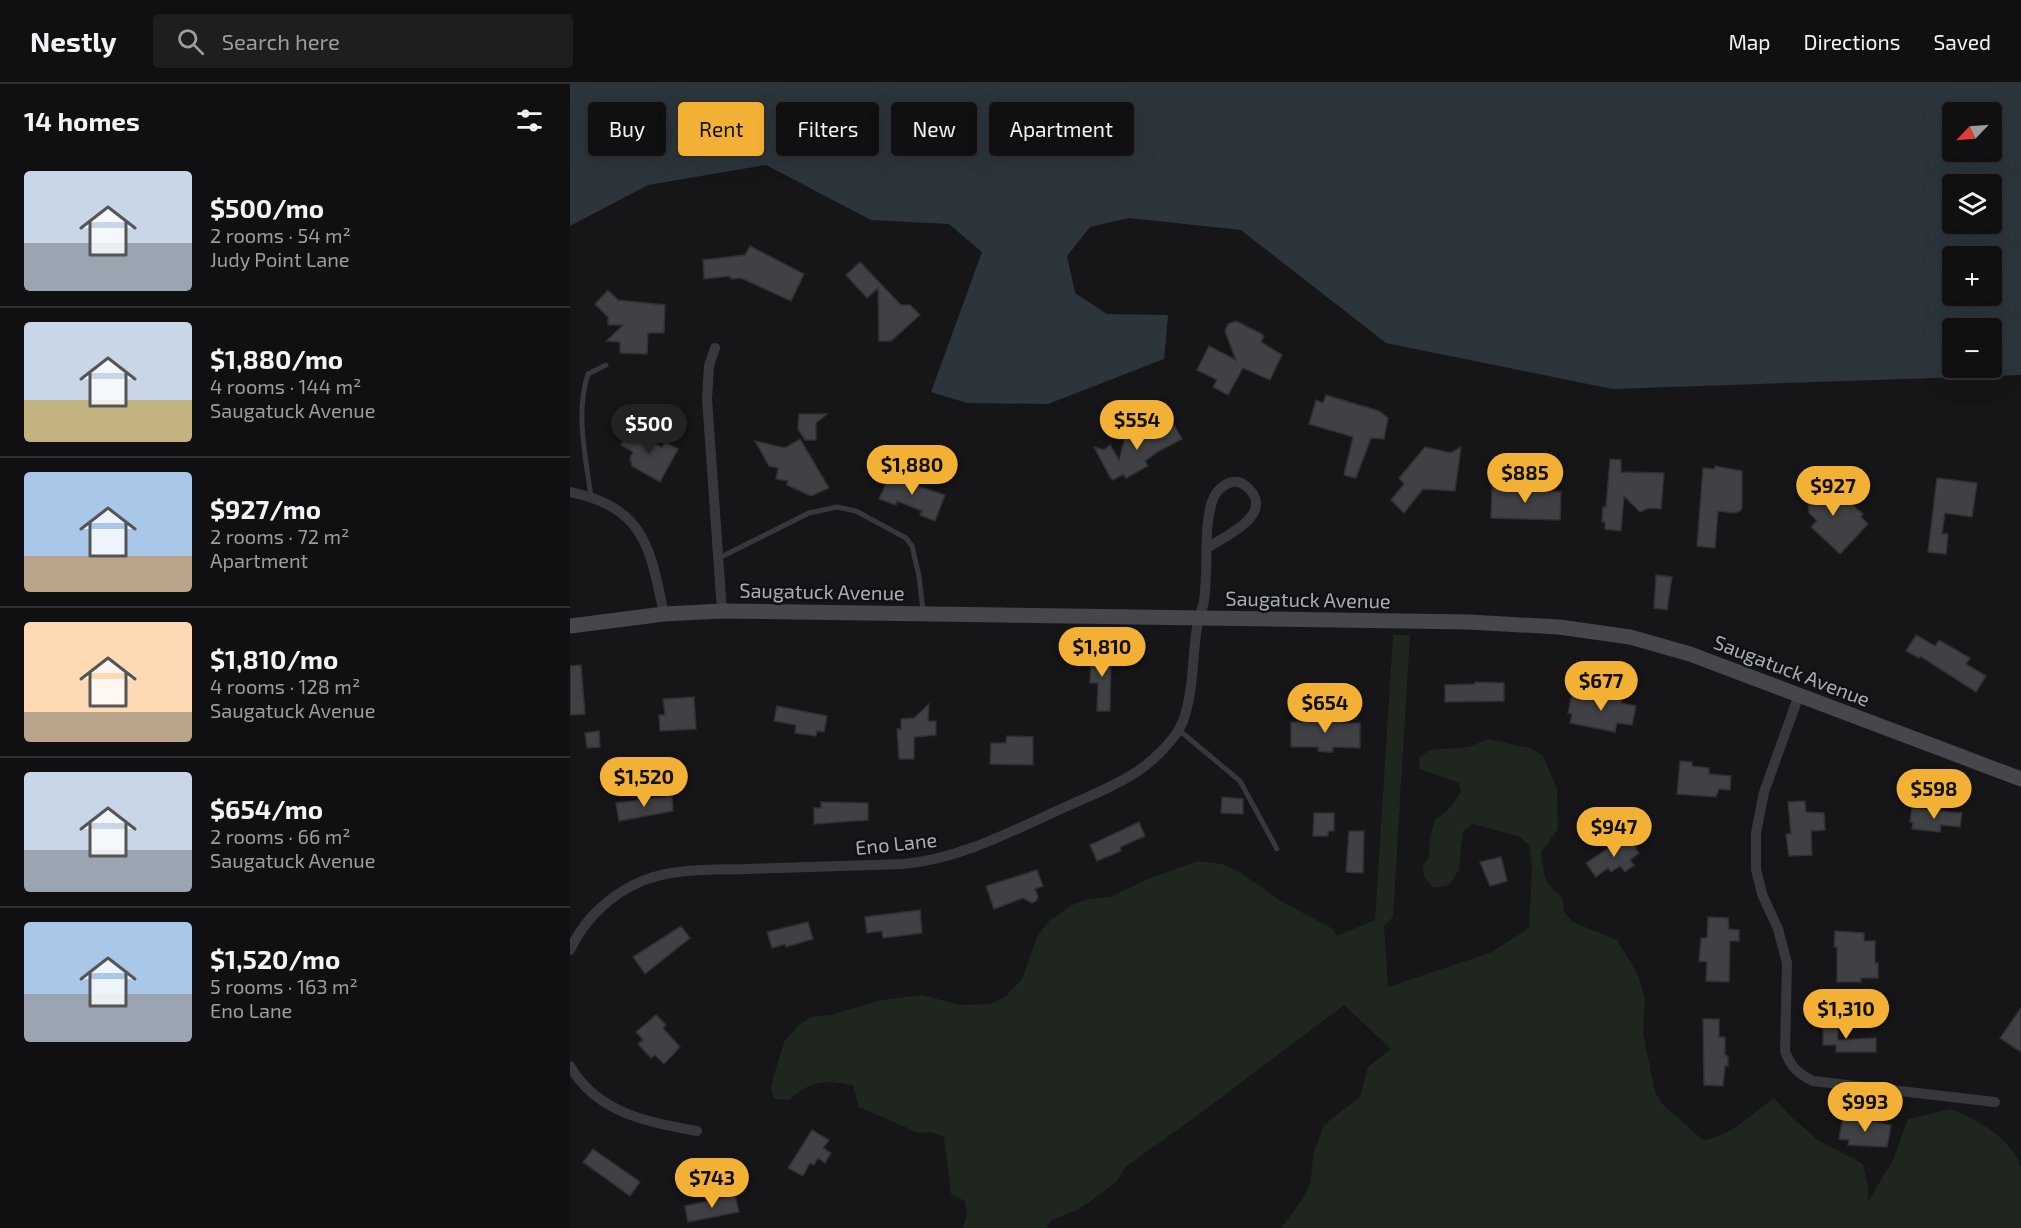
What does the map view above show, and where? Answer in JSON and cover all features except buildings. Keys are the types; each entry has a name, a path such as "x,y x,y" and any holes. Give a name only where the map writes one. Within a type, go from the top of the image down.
{"main road":[{"name":"Saugatuck Avenue","path":"570,626 664,614 722,611 1468,622 1559,627 1630,637 1680,651 2021,779"}],"street":[{"path":"716,348 709,366 708,399 722,611"},
{"name":"Eno Lane","path":"570,950 586,923 611,898 631,886 660,876 718,870 903,864 935,860 977,846 1113,786 1147,764 1178,730 1192,680 1199,618 1204,601 1207,548 1212,501 1221,486 1233,482 1245,485 1256,498 1256,513 1248,522 1207,548"},
{"path":"570,492 607,503 626,517 645,540 651,554 664,614"},
{"path":"1799,695 1764,792 1756,833 1756,869 1762,894 1778,929 1787,963 1785,1051 1789,1063 1797,1073 1813,1081 1995,1102"},
{"path":"570,1066 587,1090 618,1111 645,1121 697,1131"}],"lane":[{"path":"591,497 582,425 584,387 588,374 606,365"},
{"path":"718,558 809,513 837,507 856,511 906,538 912,546 919,576 923,613"},
{"path":"1178,730 1240,781 1277,849"}],"shaded area":[{"path":"570,84 2021,84 2021,375 2002,376 2002,318 1942,318 1942,378 1612,389 1386,343 1241,230 1129,218 1090,227 1067,256 1075,293 1107,314 1168,315 1164,359 1048,404 967,403 931,392 982,252 949,224 871,220 766,165 648,185 570,226"},
{"path":"1393,635 1410,635 1393,917 1384,926 1388,987 1492,952 1529,928 1532,869 1529,845 1518,836 1473,824 1463,831 1459,870 1449,885 1433,888 1424,876 1423,865 1429,857 1430,836 1435,820 1450,808 1461,792 1459,783 1420,769 1419,758 1429,750 1469,747 1488,739 1530,748 1543,756 1557,789 1558,829 1541,853 1546,880 1561,897 1564,912 1573,922 1617,940 1637,973 1645,1000 1643,1033 1655,1092 1662,1104 1703,1140 1714,1138 1733,1129 1774,1098 1790,1116 1818,1140 1863,1164 1868,1188 1868,1202 1893,1160 1908,1119 1951,1109 1992,1131 2016,1157 2021,1167 2021,1228 1281,1228 1304,1197 1310,1184 1314,1152 1324,1125 1360,1097 1368,1067 1391,1049 1344,1005 1197,1116 1125,1167 1117,1181 1098,1196 1079,1209 1052,1220 1046,1228 963,1228 967,1214 965,1201 951,1194 944,1137 931,1132 919,1133 859,1107 853,1085 834,1082 818,1083 797,1093 789,1100 774,1099 771,1090 773,1078 784,1042 798,1026 811,1017 830,1015 881,1000 922,995 960,1005 990,1004 1006,996 1022,979 1037,937 1049,921 1070,906 1088,899 1110,897 1148,879 1198,861 1222,864 1238,871 1281,901 1333,929 1337,936 1375,920"}]}
